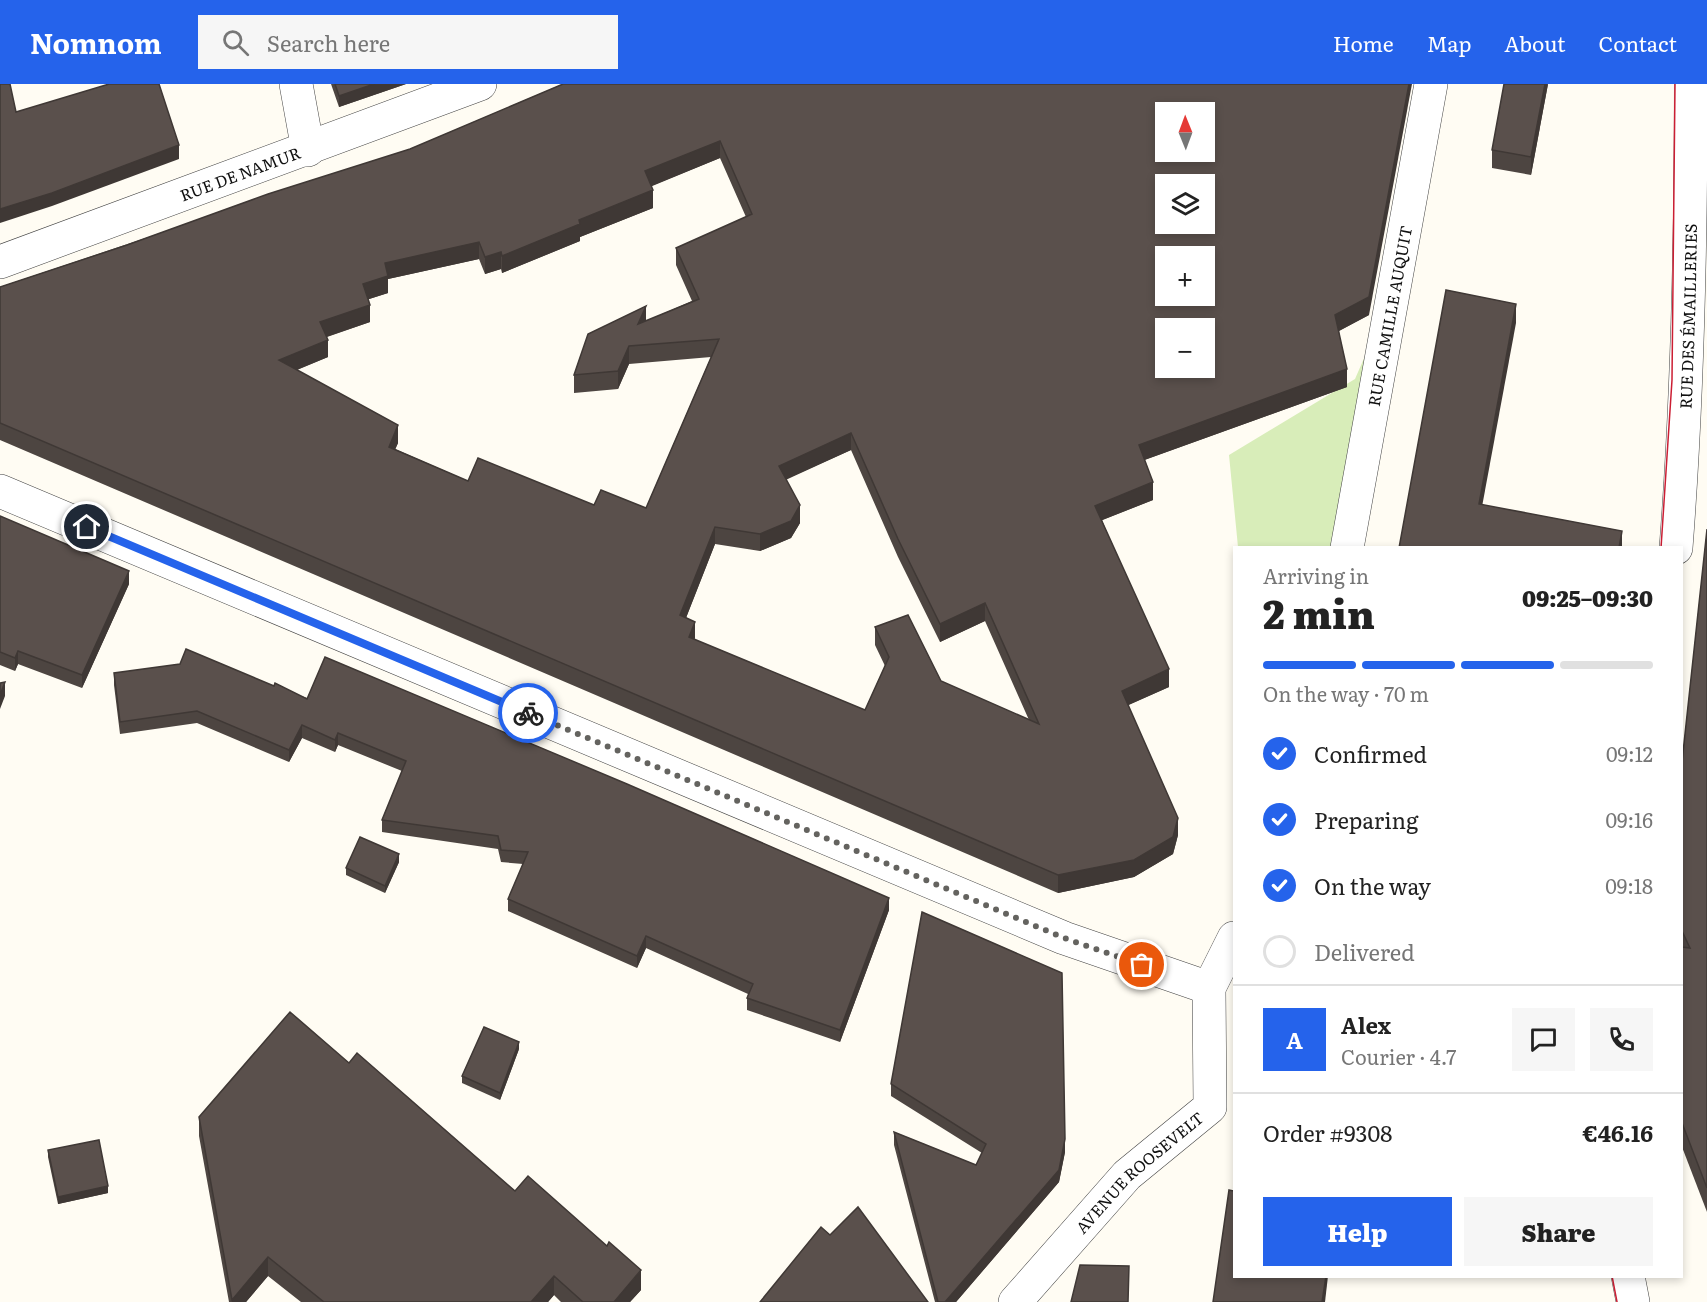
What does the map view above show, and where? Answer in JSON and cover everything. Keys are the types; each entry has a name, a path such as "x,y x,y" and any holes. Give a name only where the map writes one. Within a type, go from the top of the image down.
{"street":[{"path":"296,84 308,150"},
{"name":"RUE DE NAMUR","path":"0,262 308,150 480,84"},
{"name":"RUE CAMILLE AUQUIT","path":"1347,546 1431,84"},
{"name":"RUE DES ÉMAILLERIES","path":"1676,546 1684,439 1691,244 1691,84"},
{"path":"0,491 1053,933 1209,988 1233,940"},
{"name":"AVENUE ROOSEVELT","path":"1015,1302 1127,1175 1210,1107 1209,988"},
{"path":"1628,1278 1633,1302"}],"green space":[{"path":"1365,356 1347,546 1238,546 1229,455 1355,379"}],"building":[{"path":"0,84 10,84 16,112 109,84 159,84 179,145 52,193 0,209"},
{"path":"335,84 374,84 339,96"},
{"path":"563,84 1409,84 1369,297 1335,315 1347,369 1139,445 1153,482 1095,506 1169,669 1122,691 1178,818 1173,837 1134,860 1058,875 0,423 0,287 127,245 268,194 410,149","holes":["720,141 752,214 676,248 699,299 638,324 646,306 588,334 574,375 618,371 629,346 719,339 646,508 601,490 594,505 478,458 468,481 389,447 398,425 279,360 328,340 320,322 370,305 363,284 388,276 385,263 479,242 485,257 501,252 502,256 580,224 579,220 653,190 645,171","851,433 898,539 940,624 985,603 1039,724 941,681 908,615 875,627 889,657 865,710 689,637 695,622 680,615 715,527 760,534 791,521 800,505 779,466"]},
{"path":"1504,84 1545,84 1531,157 1492,150"},
{"path":"1446,290 1516,304 1479,504 1622,531 1619,546 1399,546"},
{"path":"0,516 129,571 82,675 18,651 15,658 0,652"},
{"path":"1707,529 1707,1188 1683,1126 1683,947 1690,948 1683,933 1683,753"},
{"path":"186,649 274,686 275,683 307,699 325,657 627,784 889,898 840,1030 747,998 753,984 646,936 637,956 508,899 528,852 501,850 498,836 382,820 406,761 338,733 335,740 302,725 289,750 197,711 120,722 114,673 180,664"},
{"path":"5,682 0,695 0,683"},
{"path":"360,837 399,854 385,886 346,868"},
{"path":"922,912 1062,973 1065,1139 1059,1170 945,1302 938,1302 894,1132 976,1165 986,1144 891,1084"},
{"path":"290,1012 349,1063 357,1053 515,1191 528,1176 607,1246 609,1242 641,1270 614,1302 583,1302 554,1276 531,1302 324,1302 268,1257 232,1300 199,1117"},
{"path":"484,1027 519,1042 500,1093 462,1076"},
{"path":"99,1140 108,1186 58,1197 48,1150"},
{"path":"1229,1190 1233,1191 1233,1278 1326,1278 1322,1302 1213,1302"},
{"path":"858,1207 928,1302 760,1302 821,1227 830,1235"},
{"path":"1080,1265 1129,1266 1128,1302 1071,1302"}],"tram line":[{"path":"1661,546 1672,380 1675,84"},
{"path":"1612,1278 1617,1302"}],"way so far":[{"path":"528,713 1064,938 1142,965"}],"route":[{"path":"87,527 528,713"}]}
